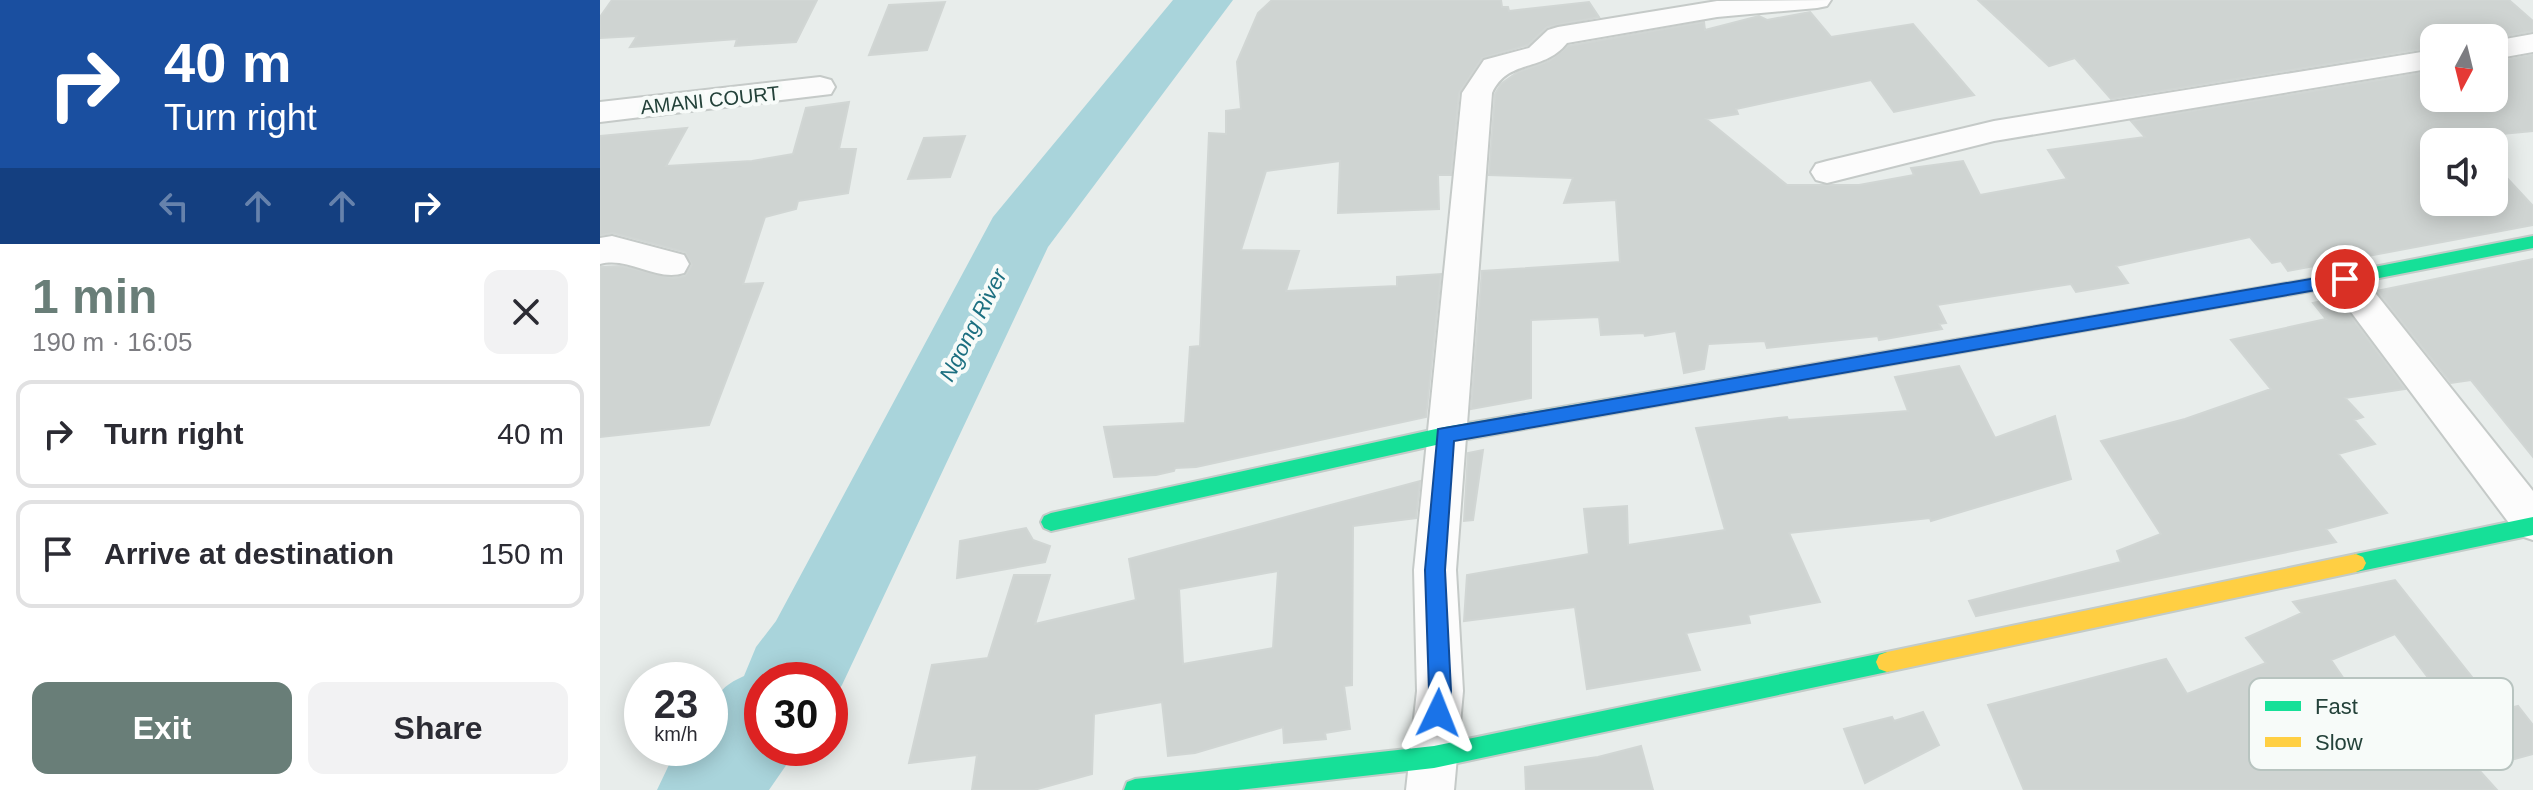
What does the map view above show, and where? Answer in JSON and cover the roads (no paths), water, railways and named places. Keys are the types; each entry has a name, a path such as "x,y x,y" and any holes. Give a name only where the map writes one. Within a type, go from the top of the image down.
{"street":[{"path":"1432,773 1440,691 1435,570 1445,435 1477,93 1485,72 1507,60 1541,53 1558,36 1717,9 1817,0"},
{"path":"2508,47 2533,43"},
{"path":"1827,172 1994,131 2420,61"},
{"name":"AMANI COURT","path":"600,112 820,87"},
{"path":"1051,522 1445,435 2345,279 2533,242"},
{"path":"600,251 612,248 672,264"},
{"path":"1135,790 1432,773 2533,524 2345,279"}],"waterway":[{"name":"Ngong River","path":"803,662 1018,235 1204,0"},
{"name":"Ngong River","path":"708,790 744,741"}]}
